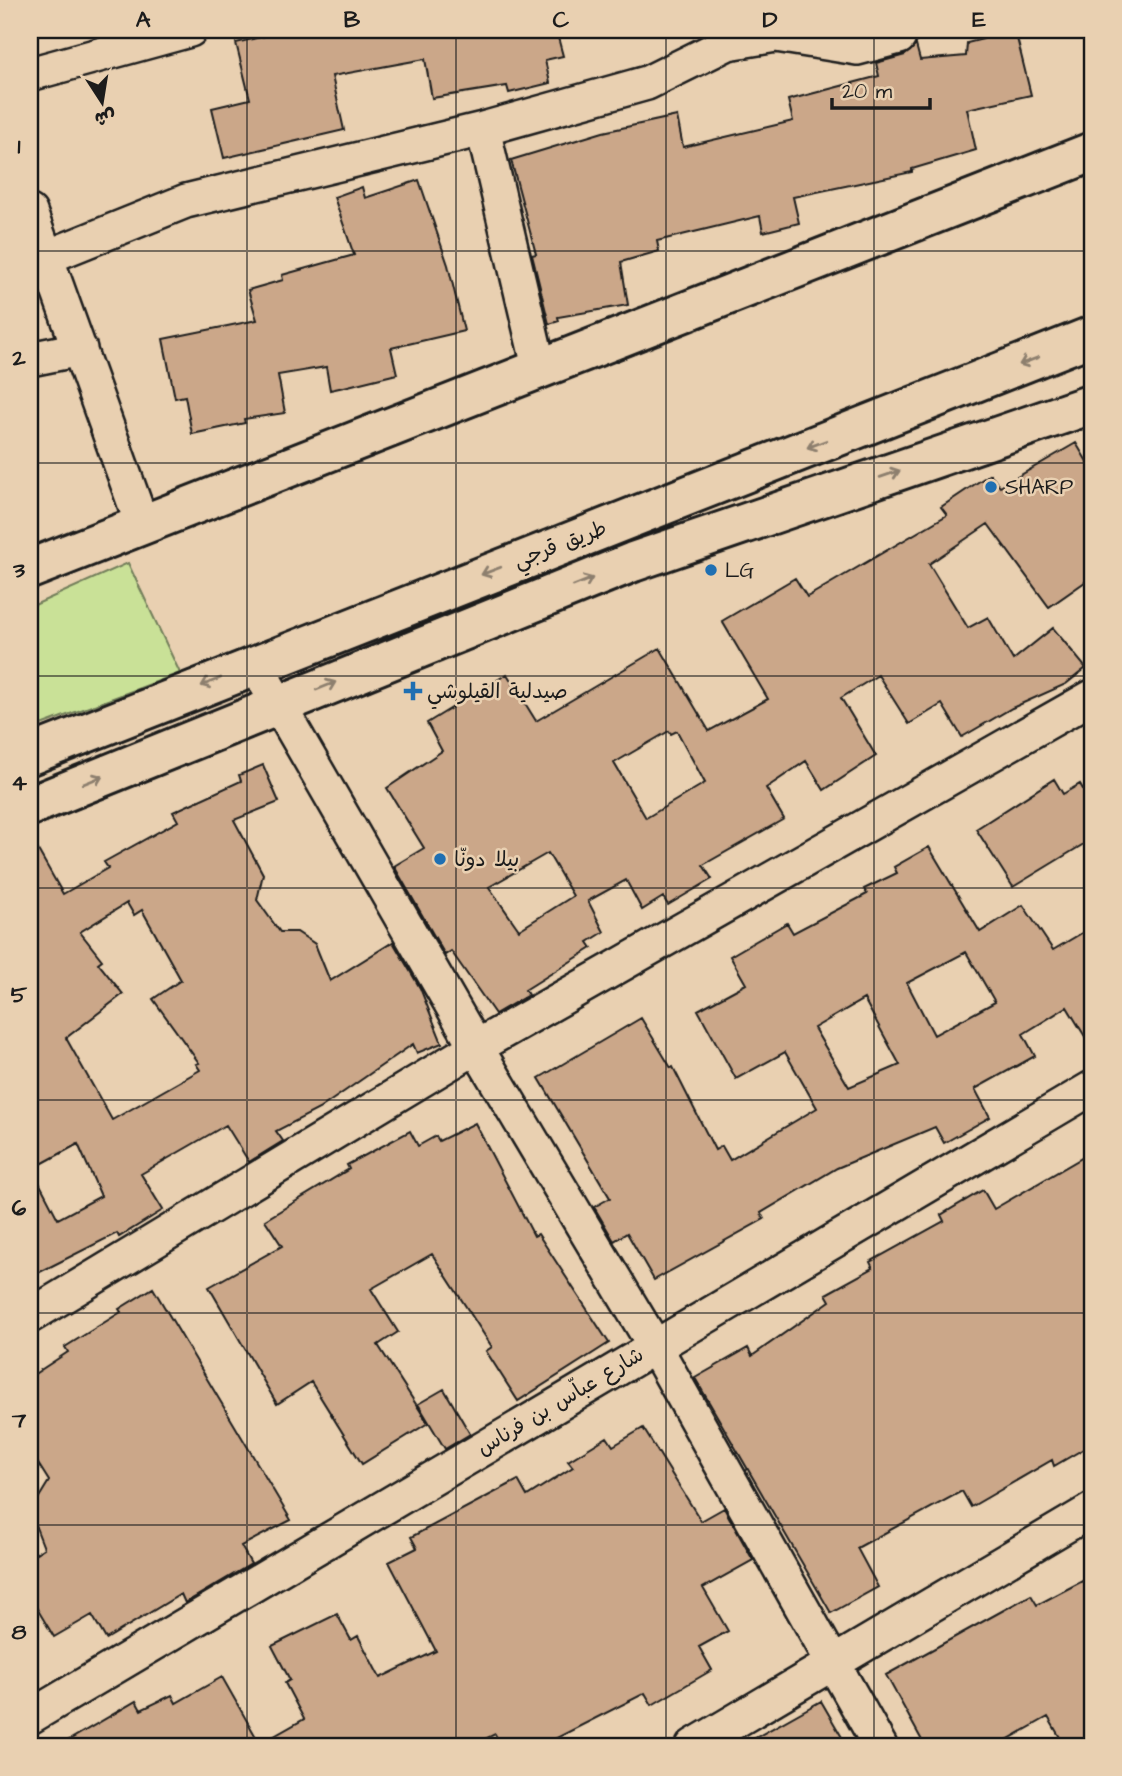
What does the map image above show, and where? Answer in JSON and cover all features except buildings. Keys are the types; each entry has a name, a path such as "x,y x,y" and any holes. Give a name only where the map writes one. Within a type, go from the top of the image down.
{"main road":[{"path":"30,569 1086,148"},
{"name":"طريق قرجي","path":"30,755 1092,336"},
{"name":"طريق قرجي","path":"30,806 633,562 1090,409"}],"street":[{"path":"30,74 190,30"},
{"path":"47,257 186,201 483,129 647,83 728,43 776,35 857,48 899,37"},
{"path":"483,129 539,368"},
{"path":"30,212 142,524"},
{"path":"30,359 80,349"},
{"path":"255,664 476,1047 654,1345 880,1746"},
{"path":"30,1316 476,1047 1092,696"},
{"name":"شارع عباّس بن فرناس","path":"30,1717 1092,1088"},
{"path":"693,1746 1092,1510"}],"green space":[{"path":"128,563 180,673 30,729 30,607"}],"place":[{"name":"SHARP","path":"991,487"},
{"name":"LG","path":"711,570"},
{"name":"صيدلية القيلوشي","path":"413,691"},
{"name":"بيلا دونّا","path":"440,859"}]}
